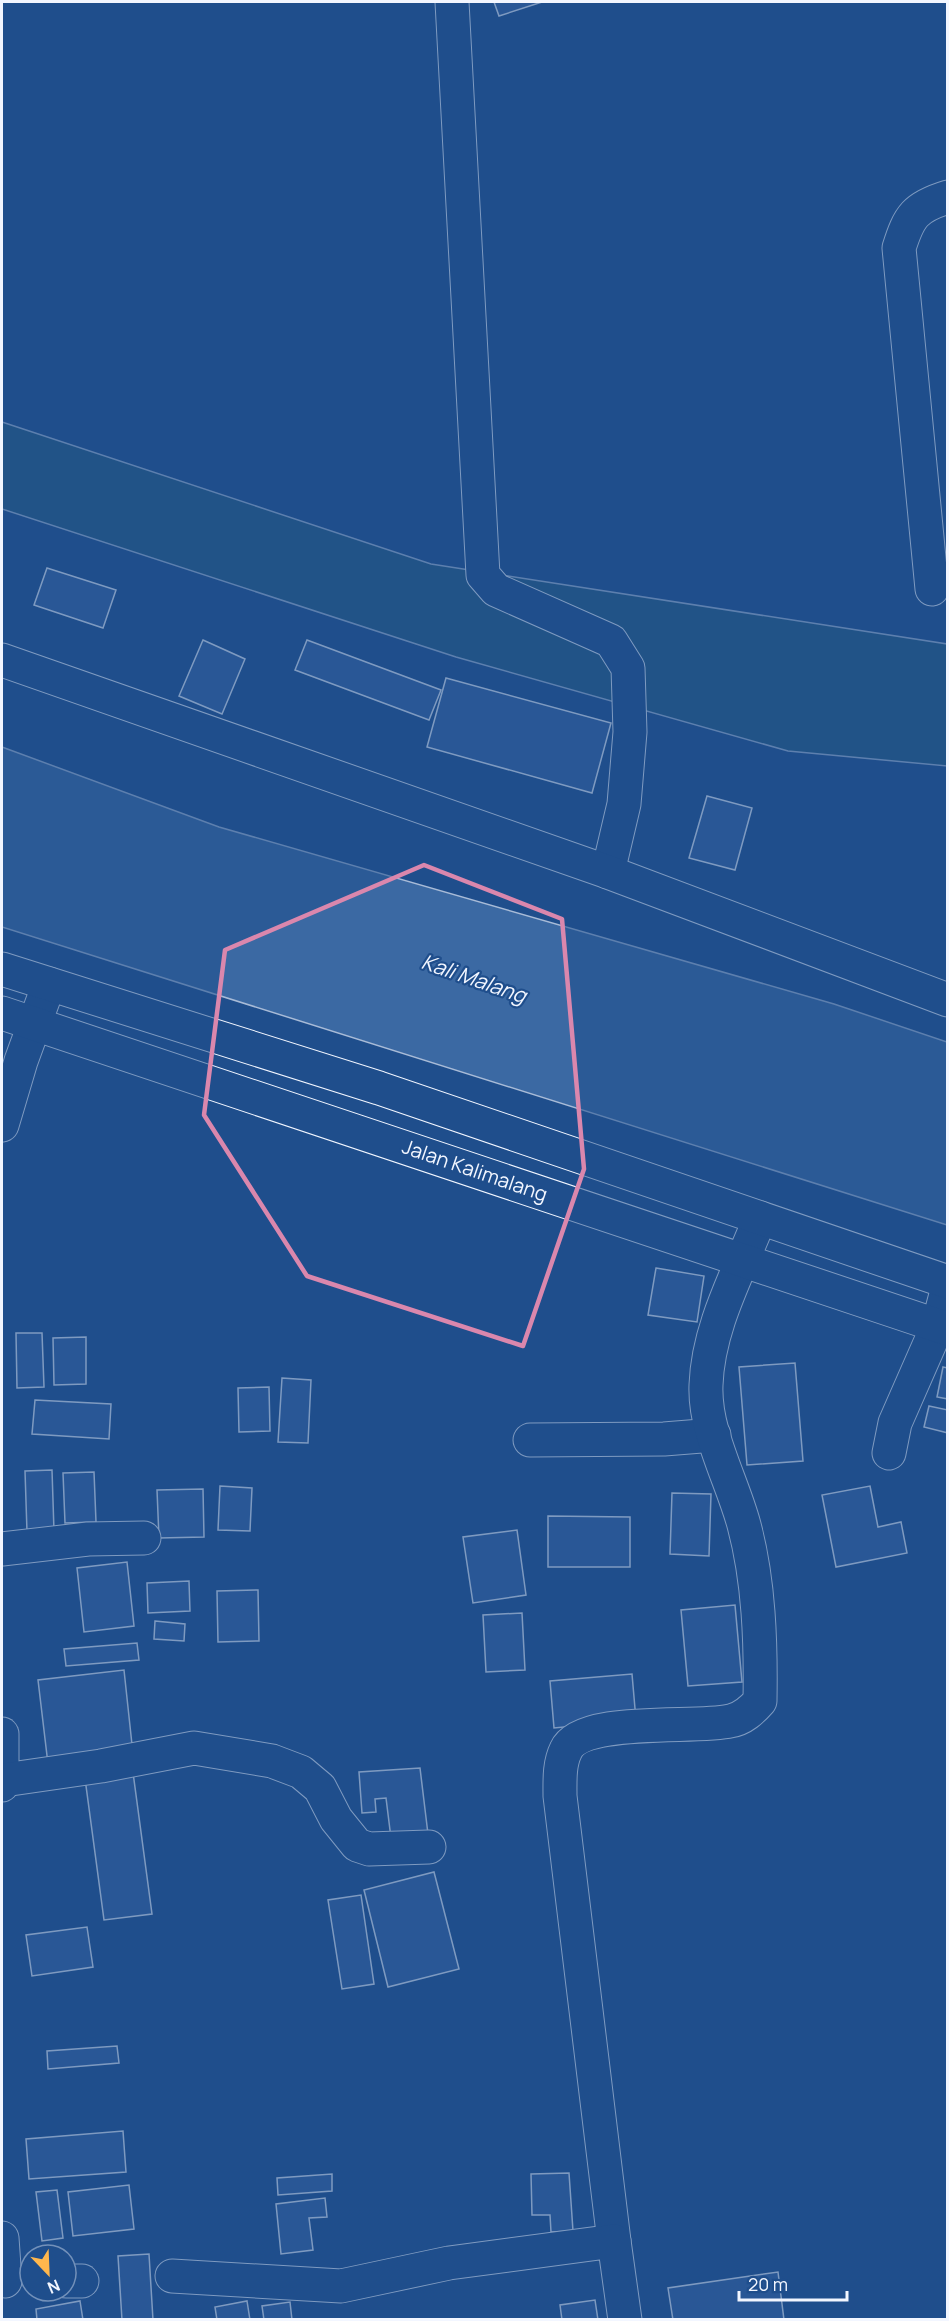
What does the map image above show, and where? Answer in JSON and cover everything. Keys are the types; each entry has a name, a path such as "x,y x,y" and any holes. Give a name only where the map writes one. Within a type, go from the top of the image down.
{"street":[{"path":"452,2 483,575 496,590 611,641 628,668 630,732 624,804 608,872"},
{"path":"932,589 899,248 906,225 924,204 948,197"},
{"path":"2,660 608,872 948,1000"},
{"path":"2,969 379,1088 948,1282"},
{"path":"2,1125 21,1061 49,984"},
{"name":"Jalan Kalimalang","path":"2,1013 943,1327"},
{"path":"366,1133 379,1088"},
{"path":"625,2319 560,1796 560,1770 566,1748 579,1736 666,1724 731,1721 750,1713 760,1701 755,1579 745,1526 709,1418 705,1387 709,1357 725,1298 744,1261 760,1218"},
{"path":"889,1453 898,1415 943,1327 948,1287"},
{"path":"530,1440 664,1439 714,1435"},
{"path":"2,1549 88,1539 144,1538"},
{"path":"2,1734 3,1782 194,1748 272,1761 301,1772 320,1788 336,1819 357,1845 369,1849 429,1847"},
{"path":"2,2238 12,2281"},
{"path":"172,2276 341,2286 449,2263 614,2241"}],"highlighted area":[{"path":"424,865 562,919 584,1169 523,1346 307,1276 204,1115 225,950"}],"shaded area":[{"path":"2,422 431,564 947,644 947,766 788,751 456,657 2,509"}],"water":[{"name":"Kali Malang","path":"2,747 219,827 834,1004 947,1042 947,1225 2,927"}],"building":[{"path":"494,2 542,2 499,16"},
{"path":"47,568 116,590 103,628 34,605"},
{"path":"203,640 245,659 222,714 179,696"},
{"path":"307,640 441,690 429,720 295,670"},
{"path":"446,678 611,723 592,793 427,747"},
{"path":"707,796 752,808 735,870 689,858"},
{"path":"656,1268 704,1276 697,1322 648,1315"},
{"path":"16,1333 42,1333 44,1387 17,1388"},
{"path":"86,1337 86,1384 54,1385 53,1338"},
{"path":"795,1363 803,1461 747,1465 739,1367"},
{"path":"943,1367 948,1368 948,1399 937,1397"},
{"path":"282,1378 311,1380 308,1443 278,1442"},
{"path":"269,1387 270,1431 239,1432 238,1388"},
{"path":"35,1400 111,1404 109,1439 32,1434"},
{"path":"929,1406 948,1410 948,1433 924,1427"},
{"path":"52,1470 54,1531 27,1532 25,1471"},
{"path":"94,1472 96,1522 65,1523 63,1473"},
{"path":"220,1486 252,1488 250,1531 218,1530"},
{"path":"870,1486 878,1527 901,1522 907,1553 836,1567 822,1495"},
{"path":"203,1489 204,1537 159,1538 157,1490"},
{"path":"672,1493 711,1494 709,1556 670,1554"},
{"path":"548,1516 630,1517 630,1567 548,1567"},
{"path":"517,1530 526,1595 473,1603 463,1537"},
{"path":"127,1562 134,1626 84,1632 77,1568"},
{"path":"189,1581 190,1611 148,1613 147,1583"},
{"path":"258,1590 259,1641 218,1642 217,1591"},
{"path":"735,1605 742,1682 688,1686 681,1610"},
{"path":"522,1613 525,1670 486,1672 483,1615"},
{"path":"155,1621 185,1624 184,1641 154,1639"},
{"path":"137,1643 139,1660 66,1666 64,1649"},
{"path":"124,1670 133,1754 48,1764 38,1680"},
{"path":"632,1674 636,1720 554,1728 550,1681"},
{"path":"132,1765 152,1914 104,1920 84,1771"},
{"path":"420,1768 428,1834 391,1838 386,1798 375,1799 376,1812 362,1813 359,1772"},
{"path":"434,1872 459,1969 388,1987 364,1890"},
{"path":"361,1895 374,1984 342,1989 328,1900"},
{"path":"87,1927 93,1967 32,1976 26,1935"},
{"path":"117,2046 119,2063 48,2069 47,2051"},
{"path":"123,2131 126,2172 29,2179 26,2139"},
{"path":"569,2173 573,2231 551,2232 550,2215 532,2215 531,2174"},
{"path":"332,2174 332,2191 278,2195 277,2178"},
{"path":"129,2185 134,2229 73,2236 68,2192"},
{"path":"57,2190 63,2238 42,2241 36,2192"},
{"path":"325,2198 327,2217 309,2218 313,2250 281,2254 276,2204"},
{"path":"149,2254 153,2320 122,2320 118,2256"},
{"path":"778,2272 784,2320 673,2320 668,2288"},
{"path":"595,2300 598,2320 562,2320 560,2305"},
{"path":"80,2301 83,2320 37,2320 36,2309"},
{"path":"247,2301 250,2320 217,2320 215,2307"},
{"path":"290,2302 292,2320 264,2320 262,2306"}]}
